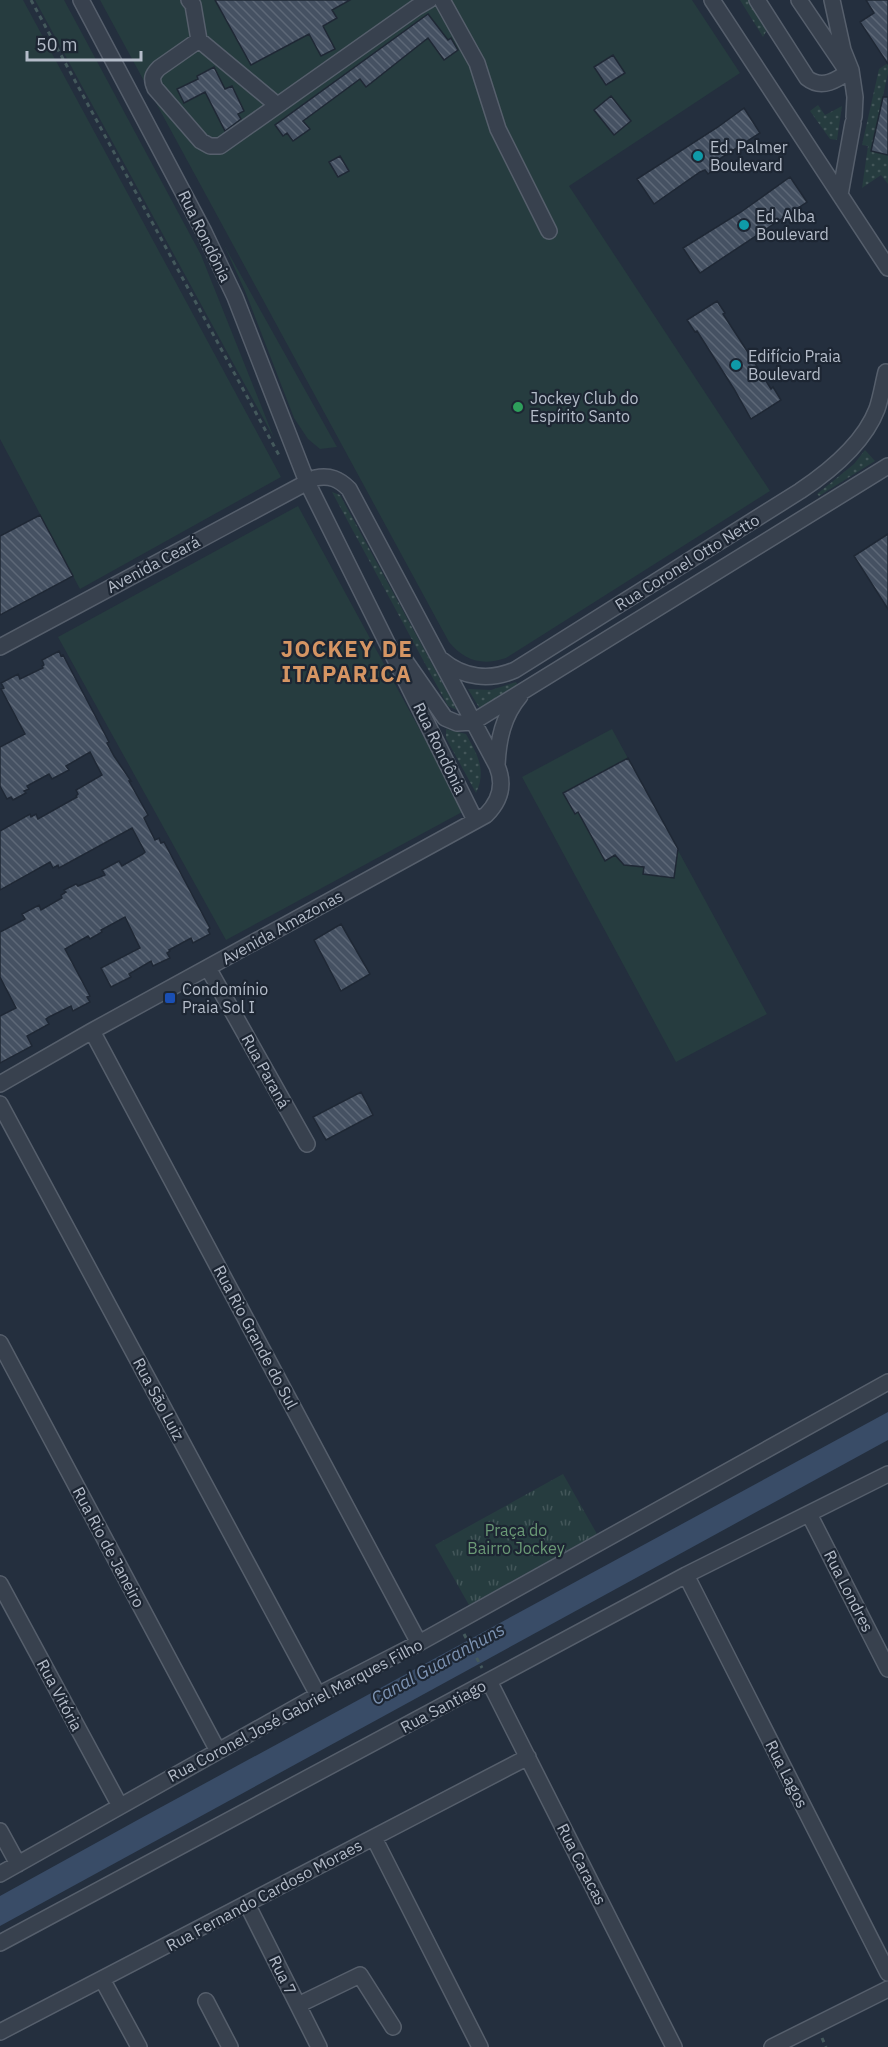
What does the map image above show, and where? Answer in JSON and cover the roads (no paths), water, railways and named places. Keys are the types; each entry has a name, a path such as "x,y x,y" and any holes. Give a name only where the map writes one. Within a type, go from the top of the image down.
{"street":[{"name":"Rua Rondônia","path":"81,0 209,243 235,297 308,482 476,820"},
{"path":"199,40 159,68 154,73 152,81 155,88 201,141 210,147 220,146 429,0"},
{"path":"442,0 477,63 498,129 549,231"},
{"path":"712,0 888,267"},
{"path":"757,0 807,78 822,85 850,73"},
{"path":"799,0 850,73"},
{"path":"832,0 855,97 840,195"},
{"path":"194,2 199,40 277,105"},
{"path":"887,369 884,397 888,411"},
{"name":"Rua Coronel Otto Netto","path":"438,656 457,670 479,676 498,676 515,670 800,491 821,477 861,435 876,410 887,369"},
{"name":"Rua Coronel Otto Netto","path":"473,722 888,466"},
{"path":"308,482 325,476 339,480 349,489 497,766"},
{"name":"Avenida Ceará","path":"0,647 308,482"},
{"path":"375,618 440,713 457,723 473,722"},
{"path":"497,766 504,724 513,705 526,689"},
{"name":"Avenida Amazonas","path":"0,1084 476,820 491,809 499,796 501,781 497,766"},
{"name":"Rua Paraná","path":"208,968 307,1144"},
{"name":"Rua Rio Grande do Sul","path":"92,1031 419,1643"},
{"name":"Rua São Luiz","path":"0,1104 318,1695"},
{"name":"Rua Rio de Janeiro","path":"0,1343 218,1751"},
{"name":"Rua Coronel José Gabriel Marques Filho","path":"0,1874 318,1695 419,1643 888,1382"},
{"name":"Rua Santiago","path":"0,1943 487,1677 888,1474"},
{"name":"Rua Londres","path":"810,1514 888,1668"},
{"name":"Rua Lagos","path":"686,1575 888,1973"},
{"name":"Rua Vitória","path":"0,1584 120,1806"},
{"name":"Rua Caracas","path":"487,1677 674,2047"},
{"name":"Rua Fernando Cardoso Moraes","path":"0,2032 528,1757"},
{"path":"0,1831 18,1864"},
{"path":"374,1838 480,2047"},
{"name":"Rua 7","path":"247,1904 319,2047"},
{"path":"298,2005 360,1975 393,2027"},
{"path":"102,1979 139,2047"},
{"path":"772,2047 888,1989"},
{"path":"206,2001 230,2047"}],"water":[{"name":"Canal Guaranhuns","path":"888,1412 888,1440 0,1926 0,1896"}],"place":[{"name":"Ed. Palmer Boulevard","path":"698,156"},
{"name":"Ed. Alba Boulevard","path":"744,225"},
{"name":"Edifício Praia Boulevard","path":"736,365"},
{"name":"Jockey Club do Espírito Santo","path":"518,407"},
{"name":"Condomínio Praia Sol I","path":"170,998"}],"district":[{"name":"JOCKEY DE ITAPARICA","path":"347,662"}],"park label":[{"name":"Praça do Bairro Jockey","path":"516,1539"}]}
